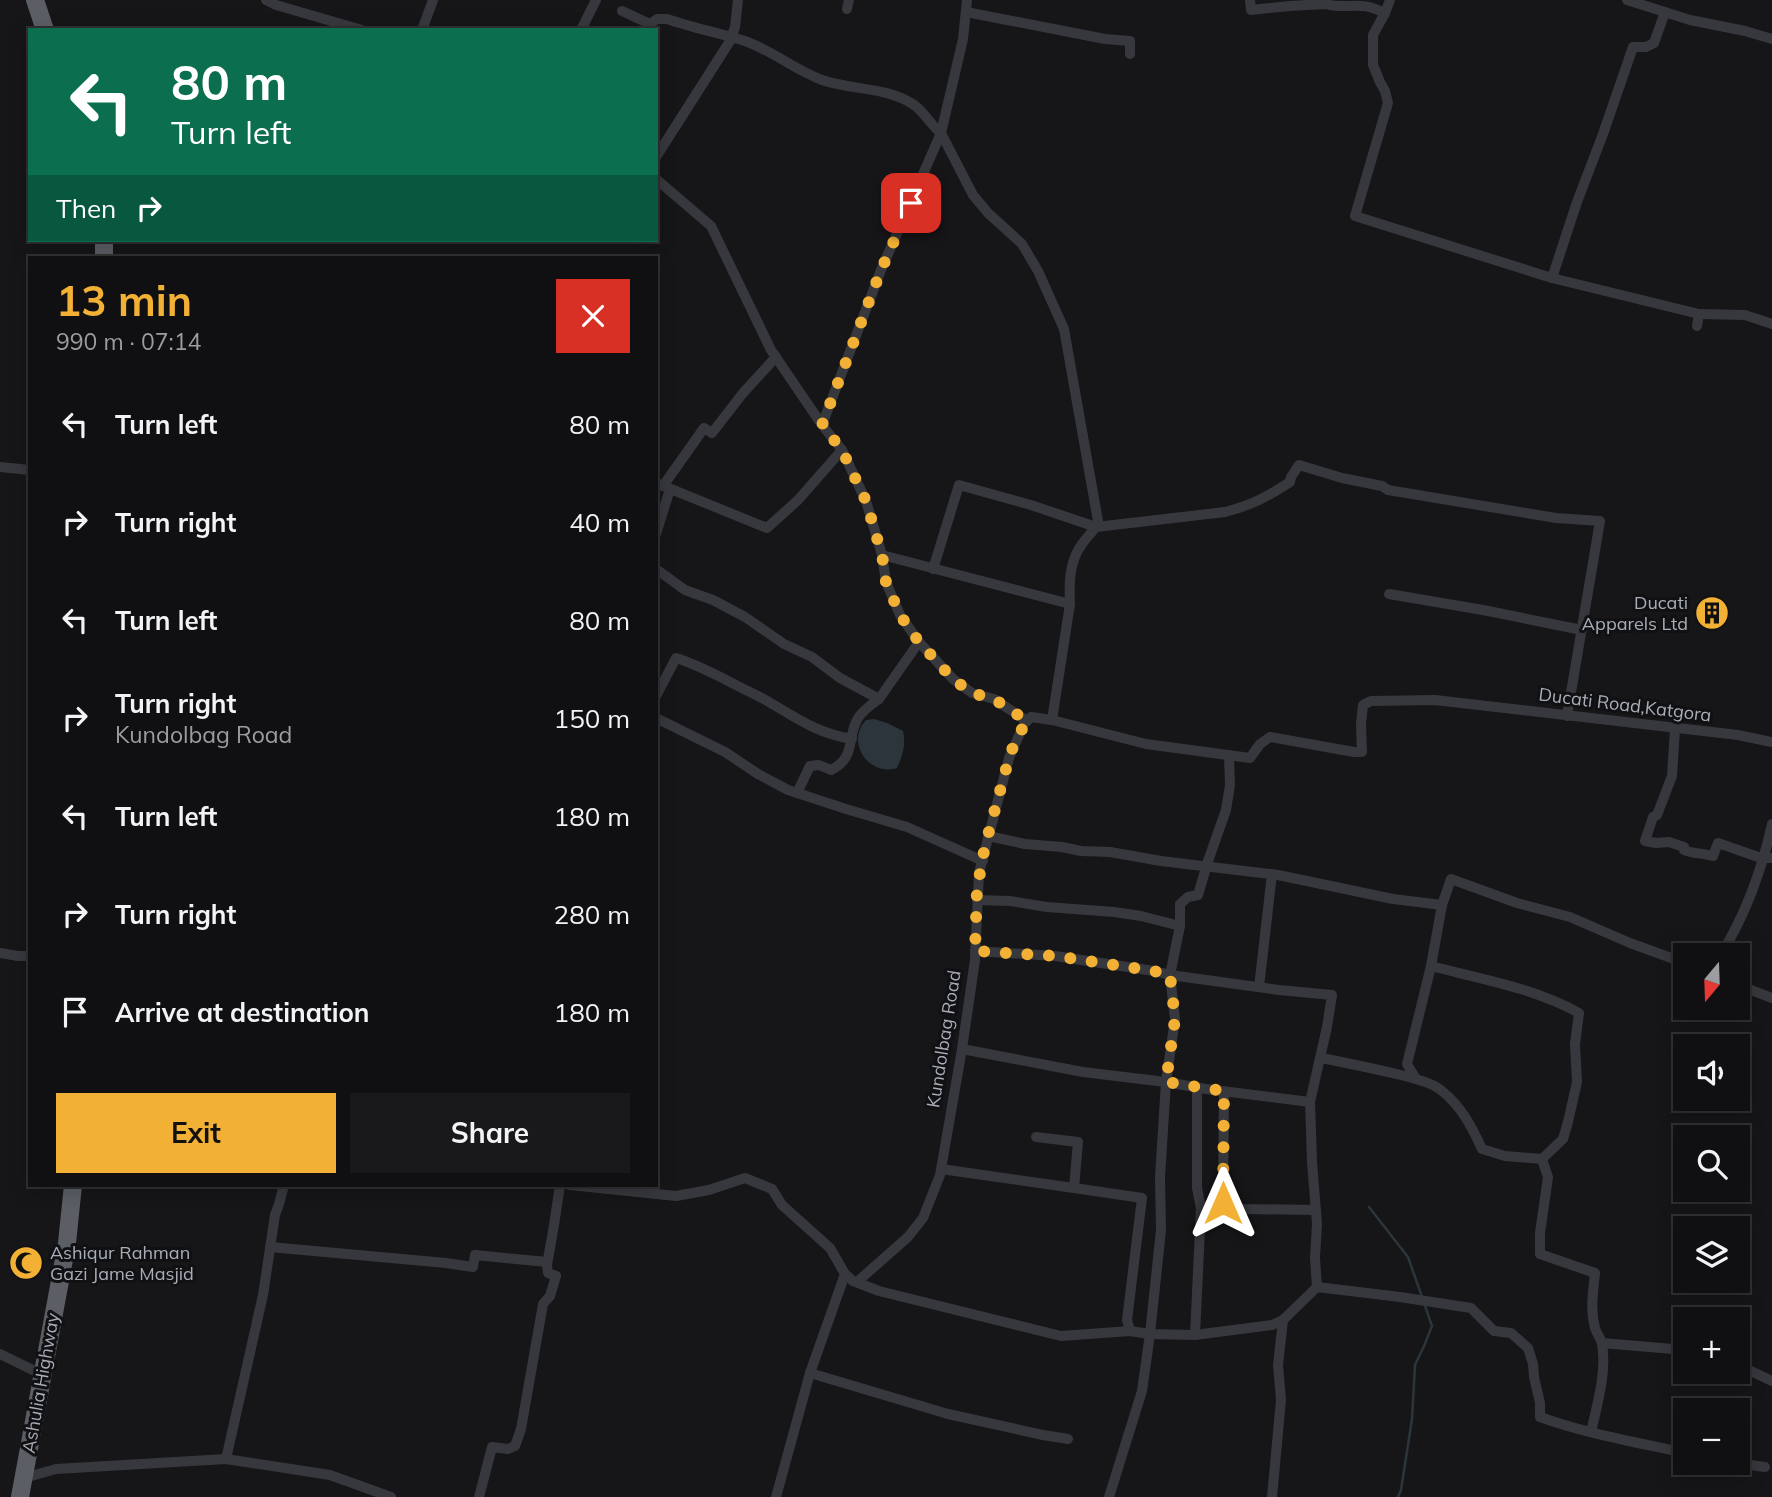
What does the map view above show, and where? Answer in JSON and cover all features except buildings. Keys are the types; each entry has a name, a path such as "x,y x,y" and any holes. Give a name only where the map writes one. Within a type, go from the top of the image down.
{"highway":[{"path":"35,0 44,28"},
{"name":"Ashulia Highway","path":"20,1497 67,1243 73,1187"}],"street":[{"path":"267,0 355,28"},
{"path":"423,28 433,0"},
{"path":"582,28 596,0"},
{"path":"658,154 731,38 738,0"},
{"path":"1250,0 1251,10 1290,3 1345,7 1363,5 1385,13"},
{"path":"1390,0 1373,35 1373,65 1388,103 1354,216 1552,278 1699,313 1745,315 1772,324"},
{"path":"1627,0 1690,20 1772,39"},
{"path":"822,425 881,270 941,133 963,39 966,6 1072,33 1130,41 1130,54"},
{"path":"622,11 650,24 656,19 667,19 746,42 820,79 905,99 918,107 932,126 941,133 972,195 1022,244 1038,271 1064,329 1098,521 1081,545 1069,578 1070,604 1052,720"},
{"path":"1552,278 1633,47 1646,47 1654,43 1665,12"},
{"path":"658,181 710,226 776,357 842,450 866,501 882,555 886,582 900,615 919,642 953,679 972,693 994,699 1027,721 1031,717 1052,720 1146,744 1228,755 1230,785 1226,810 1198,895 1188,897 1180,904 1180,926 1170,975 1175,1019 1166,1082 1160,1177 1161,1230 1150,1334 1142,1391 1109,1497"},
{"path":"1697,326 1699,313"},
{"path":"658,520 663,486 704,428 712,433 776,357"},
{"path":"663,486 767,528 798,500 842,450"},
{"path":"933,569 959,485 1096,527 1225,512 1245,506 1262,500 1290,482 1299,465 1382,486 1388,490 1556,518 1600,521 1567,716"},
{"path":"0,467 28,470"},
{"path":"882,555 1070,604"},
{"path":"658,570 685,590 713,600 745,617 784,644 812,657 840,678 879,699"},
{"path":"1389,594 1582,630"},
{"path":"797,793 810,766 820,765 831,770 848,756 858,718 879,699 919,642"},
{"path":"658,692 676,658 716,673 806,725 852,739"},
{"name":"Ducati Road,Katgora","path":"1228,755 1250,758 1260,744 1270,737 1362,752 1363,705 1371,701 1435,700 1772,742"},
{"path":"658,719 725,752 758,774 797,793 907,827 983,861"},
{"name":"Kundolbag Road","path":"857,1282 908,1237 923,1218 941,1169 962,1049 975,951 979,873 1009,758 1027,721"},
{"path":"1675,729 1672,776 1645,841 1669,842 1690,853 1713,856 1717,843 1768,859"},
{"path":"1727,943 1768,859 1772,824"},
{"path":"988,836 1025,844 1110,852 1272,874 1393,899 1442,905"},
{"path":"1259,987 1272,874"},
{"path":"1416,1079 1407,1064 1431,967 1442,905 1451,879 1517,903 1570,917 1673,959"},
{"path":"977,900 1114,912 1180,926"},
{"path":"589,1187 676,1196 744,1178 772,1189 782,1205 830,1248 845,1274 857,1282 879,1291 1061,1336 1130,1331 1195,1335 1272,1325 1283,1320 1317,1287 1317,1224 1310,1102 1332,995 1170,975 1055,956 975,951"},
{"path":"0,953 28,956"},
{"path":"1321,1058 1416,1079 1440,1089 1471,1125 1482,1149 1505,1156 1542,1159 1563,1139 1568,1122 1577,1082 1575,1044 1579,1013 1529,992 1431,967"},
{"path":"1750,990 1772,998"},
{"path":"962,1049 1083,1072 1310,1102"},
{"path":"1195,1335 1201,1208 1196,1188 1197,1088"},
{"path":"1224,1091 1223,1203 1243,1209 1316,1210"},
{"path":"1036,1137 1078,1142 1074,1188"},
{"path":"1542,1159 1548,1177 1540,1233 1540,1254 1595,1273 1591,1309 1602,1343 1601,1383 1591,1432"},
{"path":"941,1169 1142,1198 1127,1320 1130,1331"},
{"path":"226,1459 263,1295 275,1215 283,1187"},
{"path":"479,1497 492,1447 508,1450 515,1446 521,1429 543,1304 550,1296 556,1276 548,1273 547,1262 560,1187"},
{"path":"270,1247 473,1267 475,1255 547,1262"},
{"path":"776,1497 810,1373 845,1274"},
{"path":"1317,1287 1471,1308 1494,1331 1511,1333 1528,1348 1540,1403 1540,1417 1591,1432 1673,1450"},
{"path":"1272,1497 1280,1400 1278,1365 1283,1320"},
{"path":"1602,1343 1673,1349"},
{"path":"0,1354 43,1374"},
{"path":"1750,1371 1772,1381"},
{"path":"810,1373 948,1414 1068,1439"},
{"path":"24,1478 56,1469 226,1459 330,1475 391,1497"},
{"path":"1750,1465 1765,1467"}],"shaded area":[{"path":"874,719 903,731 903,750 897,768 877,767 863,756 858,738 860,729 866,720"}],"waterway":[{"path":"1369,1207 1408,1257 1422,1297"},
{"path":"1398,1497 1412,1419 1415,1365 1432,1326 1424,1303"}],"place":[{"name":"Ducati Apparels Ltd","path":"1712,613"},
{"name":"Ashiqur Rahman Gazi Jame Masjid","path":"26,1263"}],"route":[{"path":"911,203 881,270 822,425 842,450 866,501 882,555 886,582 900,615 919,642 953,679 972,693 994,699 1027,721 1009,758 985,846 977,889 975,951 1055,956 1170,975 1175,1019 1166,1082 1224,1091 1223,1203"}]}
